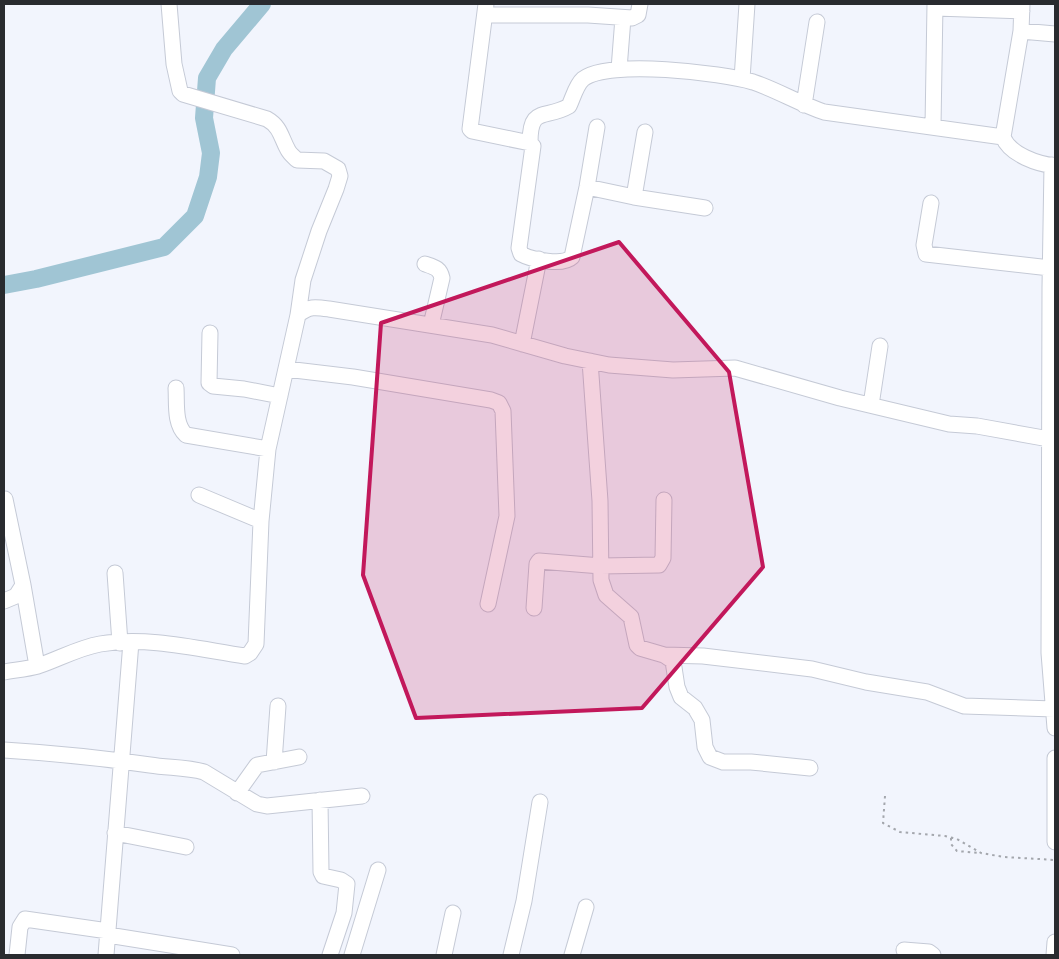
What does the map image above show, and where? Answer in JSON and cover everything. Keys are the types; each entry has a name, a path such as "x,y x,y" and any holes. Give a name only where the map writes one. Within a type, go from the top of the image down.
{"street":[{"path":"4,672 37,666 92,646 126,642 151,642 245,656 250,653 256,644 261,521 268,449 298,315 303,280 340,176 338,169 324,161 297,160 288,150 282,135 274,123 267,119 183,94 180,91 174,64 169,4"},
{"path":"530,143 470,129 485,9 588,10 623,18 636,17 640,4"},
{"path":"742,80 747,4"},
{"path":"934,126 935,6 1022,8 1021,31 1003,137 1005,143 1013,150 1032,160 1053,165 1050,268 1053,391 1049,439 1052,471 1052,568 1049,653 1054,687 1055,728"},
{"path":"619,69 623,18"},
{"path":"804,105 817,22"},
{"path":"1021,31 1055,34"},
{"path":"597,127 587,187 572,257 568,261 562,262 526,256 519,252 533,146 530,143 530,128 535,119 569,106 581,81 588,76 603,71 619,69 657,70 706,74 756,83 824,112 1003,137"},
{"path":"634,197 645,132"},
{"path":"587,187 634,197 705,208"},
{"path":"931,203 924,245 926,254 1050,268"},
{"path":"522,344 539,259"},
{"path":"425,264 441,271 442,278 432,325"},
{"path":"298,315 305,309 314,307 432,325 492,335 565,356 609,364 673,370 735,368 870,405 949,424 977,426 1049,439"},
{"path":"210,333 209,383 213,386 244,389 280,396"},
{"path":"870,405 880,346"},
{"path":"590,361 600,501 603,588 606,595 631,616 637,645 640,648 664,655 703,656 812,669 866,682 927,692 964,706 1054,709"},
{"path":"286,368 353,377 491,400 499,403 503,412 507,516 488,604"},
{"path":"176,388 178,421 181,431 186,435 268,449"},
{"path":"199,496 261,521"},
{"path":"5,498 37,666"},
{"path":"534,608 537,564 539,561 601,566 659,565 663,558 664,500"},
{"path":"106,955 121,760 126,642 115,573"},
{"path":"4,601 16,596 23,585"},
{"path":"664,655 673,662 677,687 681,697 699,712 702,720 704,747 710,757 722,762 751,762 810,768"},
{"path":"274,762 278,706"},
{"path":"4,750 121,760 204,772 257,804 267,806 362,796"},
{"path":"237,793 257,765 299,756"},
{"path":"1055,758 1055,842"},
{"path":"320,800 321,872 323,876 341,880 347,884 344,913 330,955"},
{"path":"512,955 524,901 540,802"},
{"path":"115,833 186,847"},
{"path":"352,955 378,870"},
{"path":"572,955 586,906"},
{"path":"444,955 453,913"},
{"path":"17,955 20,927 25,918 232,955"},
{"path":"1054,955 1055,942"},
{"path":"904,950 929,952 933,955"}],"path":[{"path":"885,796 883,823 885,825 900,832 946,836 957,839 981,853"},
{"path":"951,838 950,844 957,851 981,853 1004,858 1055,860"}],"highlighted area":[{"path":"619,242 729,372 763,567 642,708 416,718 363,575 381,323"}],"waterway":[{"path":"4,285 36,279 164,247 195,216 208,177 211,153 204,118 207,78 224,49 262,4"}]}
